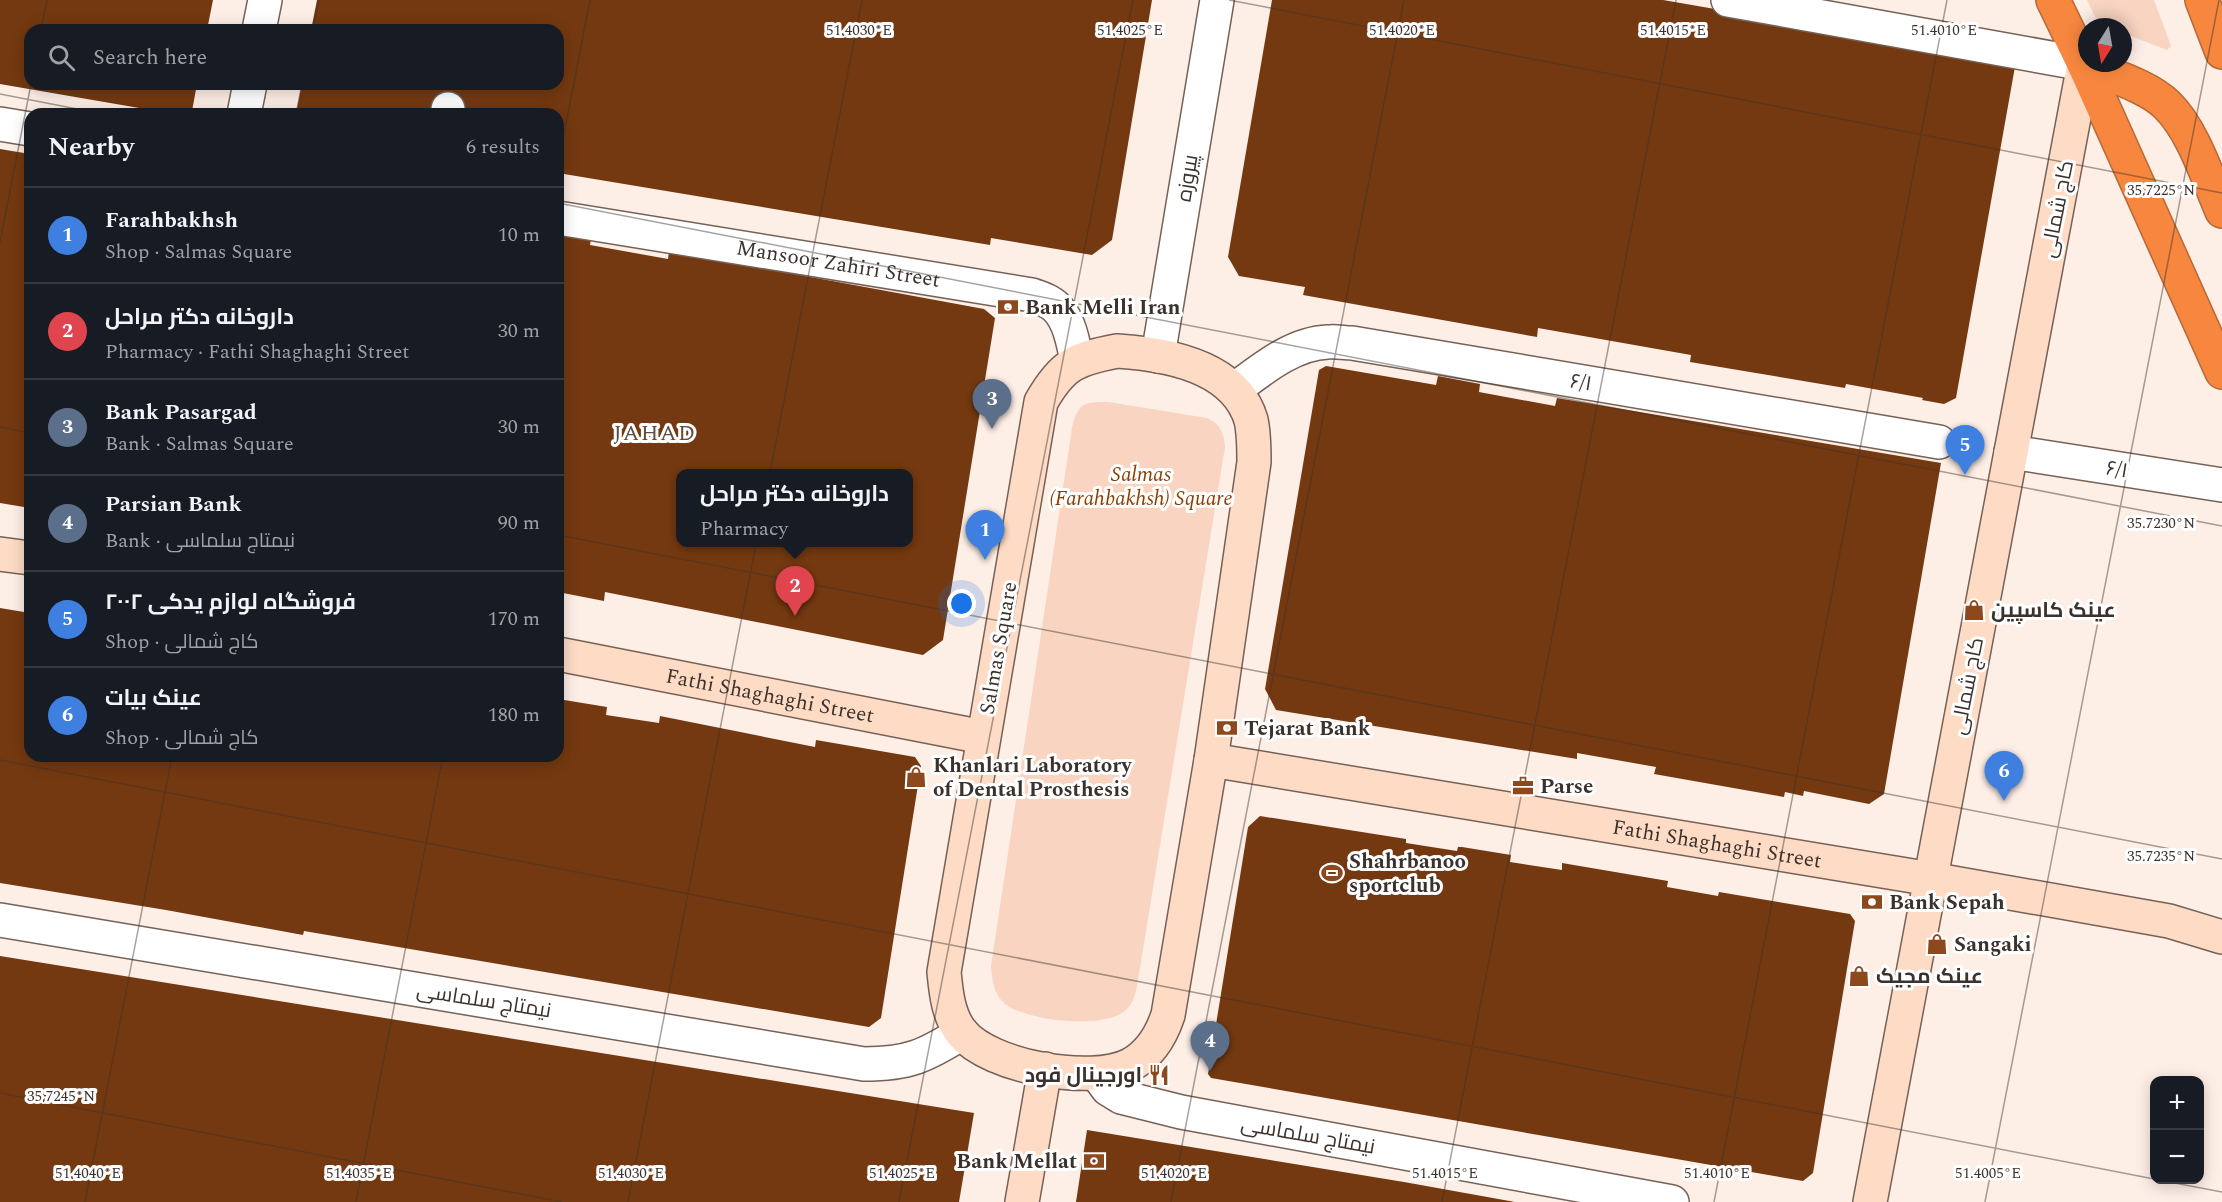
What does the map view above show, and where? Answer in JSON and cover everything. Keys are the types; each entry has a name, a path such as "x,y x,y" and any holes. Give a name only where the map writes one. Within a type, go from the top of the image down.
{"highway":[{"path":"2053,0 2078,52"},
{"path":"2202,0 2222,52"},
{"path":"2088,72 2222,372"},
{"path":"2102,72 2146,91 2166,104 2183,125 2222,211"}],"main road":[{"name":"کاج شمالی","path":"1870,1202 2082,72"},
{"name":"Salmas Square","path":"1117,351 1158,356 1203,370 1223,380 1234,390 1251,420 1254,462 1210,760 1168,1016 1163,1030 1150,1049 1119,1070 1097,1074 1020,1065 992,1054 962,1033 954,1021 950,1008 944,972 1041,402 1062,371 1077,361 1117,351"},
{"path":"0,554 24,557"},
{"name":"Fathi Shaghaghi Street","path":"564,655 983,737"},
{"name":"Fathi Shaghaghi Street","path":"1210,760 1931,879 2169,921 2222,937"},
{"path":"1022,1202 1045,1069"}],"street":[{"path":"261,24 265,0"},
{"name":"پیروزه","path":"1158,356 1217,0"},
{"path":"1728,0 2078,63"},
{"path":"245,108 249,90"},
{"path":"0,124 24,128"},
{"name":"Mansoor Zahiri Street","path":"564,219 1032,295 1056,307 1066,322 1077,361"},
{"name":"۶/۱","path":"1234,390 1266,366 1287,354 1328,342 1352,344 1939,442"},
{"name":"۶/۱","path":"2011,452 2222,485"},
{"name":"نیمتاج سلماسی","path":"0,920 864,1064 886,1064 919,1058 962,1033"},
{"name":"نیمتاج سلماسی","path":"1097,1074 1107,1089 1130,1101 1672,1202"}],"green space":[{"path":"2087,0 2154,0 2171,46 2167,50 2132,36 2132,18 2096,18"},
{"name":"Salmas (Farahbakhsh) Square","path":"1108,402 1207,418 1220,430 1224,437 1225,447 1137,986 1128,1008 1115,1016 1101,1020 1066,1021 1030,1015 1005,1004 996,992 991,966 1072,428 1079,409 1083,406"}],"building":[{"path":"0,0 213,0 208,24 24,24 24,88 0,84"},
{"path":"317,0 1152,0 1112,240 1092,255 991,238 990,245 564,174 564,108 297,108 301,90 564,90 564,24 312,24"},
{"path":"1272,0 1663,0 2016,61 1956,398 1944,404 1846,384 1845,388 1690,362 1691,355 1538,328 1537,337 1303,295 1305,287 1239,276 1228,257"},
{"path":"35,90 196,90 193,108 139,108"},
{"path":"0,149 24,153 24,507 0,503"},
{"path":"564,234 591,239 590,245 668,259 669,251 984,309 995,318 943,640 923,655 605,592 604,601 564,593"},
{"path":"1326,366 1436,385 1438,376 1480,384 1479,392 1555,406 1557,398 1941,463 1884,794 1869,804 1804,791 1803,796 1785,792 1784,797 1654,774 1656,767 1577,753 1577,759 1276,710 1265,689 1319,370"},
{"path":"0,608 24,612 24,762 564,762 564,700 607,707 606,715 659,723 660,716 815,747 816,740 915,757 921,766 881,1018 869,1027 304,931 303,935 0,883"},
{"path":"1260,816 1406,839 1406,843 1457,851 1458,847 1462,847 1511,855 1510,862 1562,870 1562,863 1668,881 1667,887 1718,896 1719,892 1850,914 1855,921 1813,1173 1803,1181 1211,1078 1208,1074 1248,827"},
{"path":"0,956 974,1113 959,1202 0,1202"},
{"path":"1087,1130 1404,1182 1515,1202 1076,1202"}],"place":[{"name":"Bank Melli Iran","path":"1008,307"},
{"name":"Bank Pasargad","path":"992,429"},
{"name":"فروشگاه لوازم یدکی ۲۰۰۲","path":"1965,475"},
{"name":"Farahbakhsh","path":"985,560"},
{"name":"عینک کاسپین","path":"1974,610"},
{"name":"داروخانه دکتر مراحل","path":"795,616"},
{"name":"Tejarat Bank","path":"1227,728"},
{"name":"Khanlari Laboratory of Dental Prosthesis","path":"916,777"},
{"name":"Parse","path":"1523,786"},
{"name":"عینک بیات","path":"2004,801"},
{"name":"Shahrbanoo sportclub","path":"1332,873"},
{"name":"Bank Sepah","path":"1872,902"},
{"name":"Sangaki","path":"1937,944"},
{"name":"عینک مجیک","path":"1859,976"},
{"name":"Parsian Bank","path":"1210,1071"},
{"name":"اورجینال فود","path":"1159,1075"},
{"name":"Bank Mellat","path":"1094,1161"}],"district":[{"name":"JAHAD","path":"655,432"}]}
